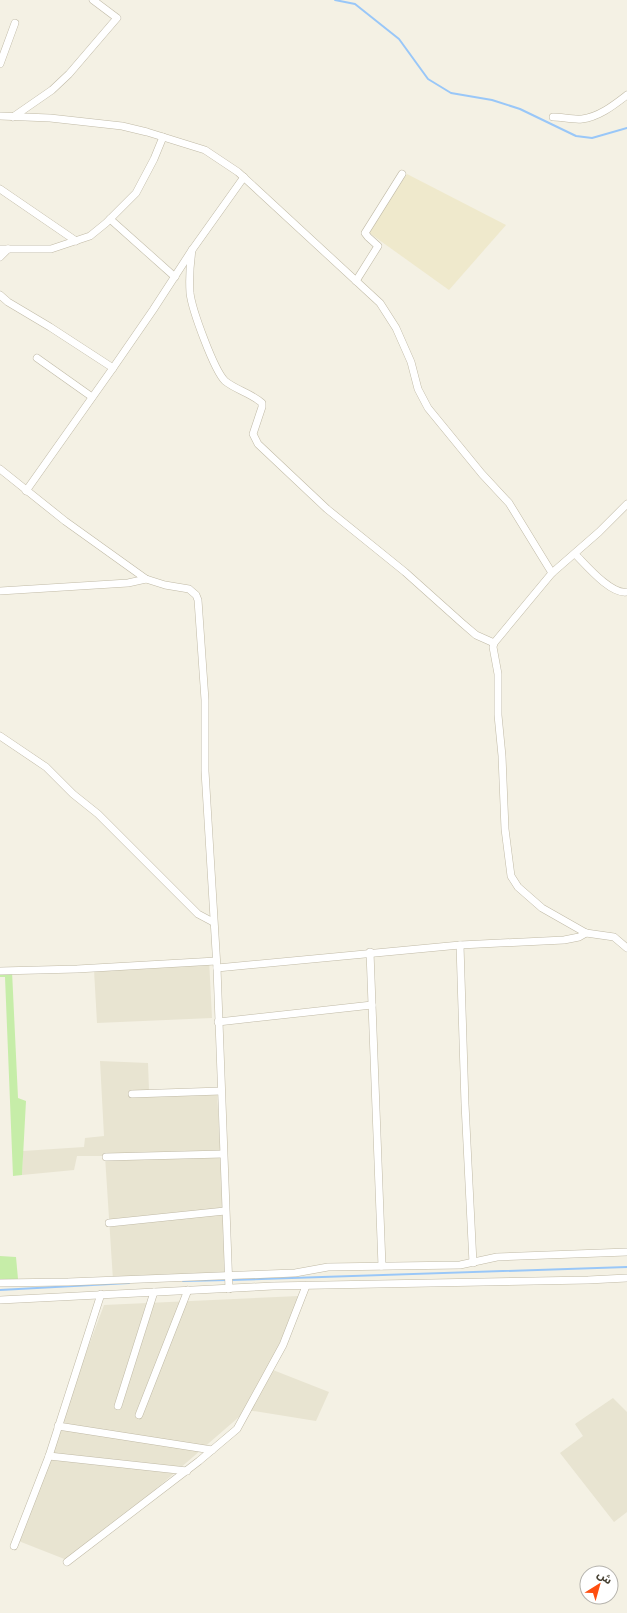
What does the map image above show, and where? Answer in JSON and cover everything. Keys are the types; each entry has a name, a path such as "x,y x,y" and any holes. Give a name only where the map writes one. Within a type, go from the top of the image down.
{"street":[{"path":"13,118 52,90 70,74 117,18 93,0"},
{"path":"0,64 15,23"},
{"path":"553,117 581,119 595,115 608,109 627,95"},
{"path":"0,116 13,118 68,119 122,126 206,150 244,178 380,303 396,328 411,362 418,389 428,408 482,474 504,496 552,573"},
{"path":"0,257 4,249 46,250 90,236 110,219 140,187 163,137"},
{"path":"356,281 378,246 365,233 402,174"},
{"path":"26,491 113,368 192,250 244,178"},
{"path":"0,189 76,241"},
{"path":"110,219 175,277"},
{"path":"192,250 189,274 190,294 194,310 219,374 235,387 262,403 262,408 253,434 258,444 327,509 405,572 471,631 476,635 494,643"},
{"path":"0,295 8,302 113,368"},
{"path":"37,358 92,398"},
{"path":"0,469 65,521 146,579 165,585 189,589 198,600 205,700 205,771 216,964 229,1282"},
{"path":"627,504 552,573 494,643 493,652 498,674 498,715 502,756 505,829 511,876 518,887 542,908 586,933 610,935 619,940 627,948"},
{"path":"574,554 613,589 627,592"},
{"path":"0,591 128,583 146,579"},
{"path":"0,736 46,767 73,794 98,814 198,914 213,922"},
{"path":"0,971 216,964 460,944 564,940 586,933"},
{"path":"460,944 473,1263"},
{"path":"370,952 382,1266"},
{"path":"218,1022 372,1005"},
{"path":"132,1094 221,1091"},
{"path":"106,1157 224,1154"},
{"path":"109,1223 225,1211"},
{"path":"0,1300 188,1290 229,1282 328,1267 460,1265 497,1258 627,1252"},
{"path":"0,1283 229,1282 306,1286 627,1278"},
{"path":"67,1562 187,1471 237,1429 283,1345 306,1286"},
{"path":"140,1415 188,1290"},
{"path":"118,1406 154,1292"},
{"path":"14,1546 49,1456 101,1294"},
{"path":"58,1426 212,1450"},
{"path":"49,1456 187,1471"}],"shaded area":[{"path":"407,174 506,225 449,290 368,232"},
{"path":"209,959 212,1018 97,1023 94,970"},
{"path":"100,1061 148,1063 149,1090 217,1091 227,1275 113,1280 105,1156 77,1156 74,1170 22,1175 23,1151 84,1147 85,1138 104,1136"},
{"path":"299,1296 273,1370 329,1392 316,1421 247,1410 72,1562 16,1540 104,1305"},
{"path":"613,1398 627,1412 627,1512 614,1522 560,1453 583,1436 575,1424"}],"green space":[{"path":"0,971 12,971 18,1098 26,1101 22,1175 13,1176 5,977 0,977"},
{"path":"0,1256 16,1257 18,1279 0,1279"}],"waterway":[{"path":"335,0 355,4 399,39 428,79 451,93 492,100 520,109 576,136 592,138 627,128"},
{"path":"231,1280 627,1267"},
{"path":"183,1281 227,1280"},
{"path":"0,1290 129,1283"}]}
